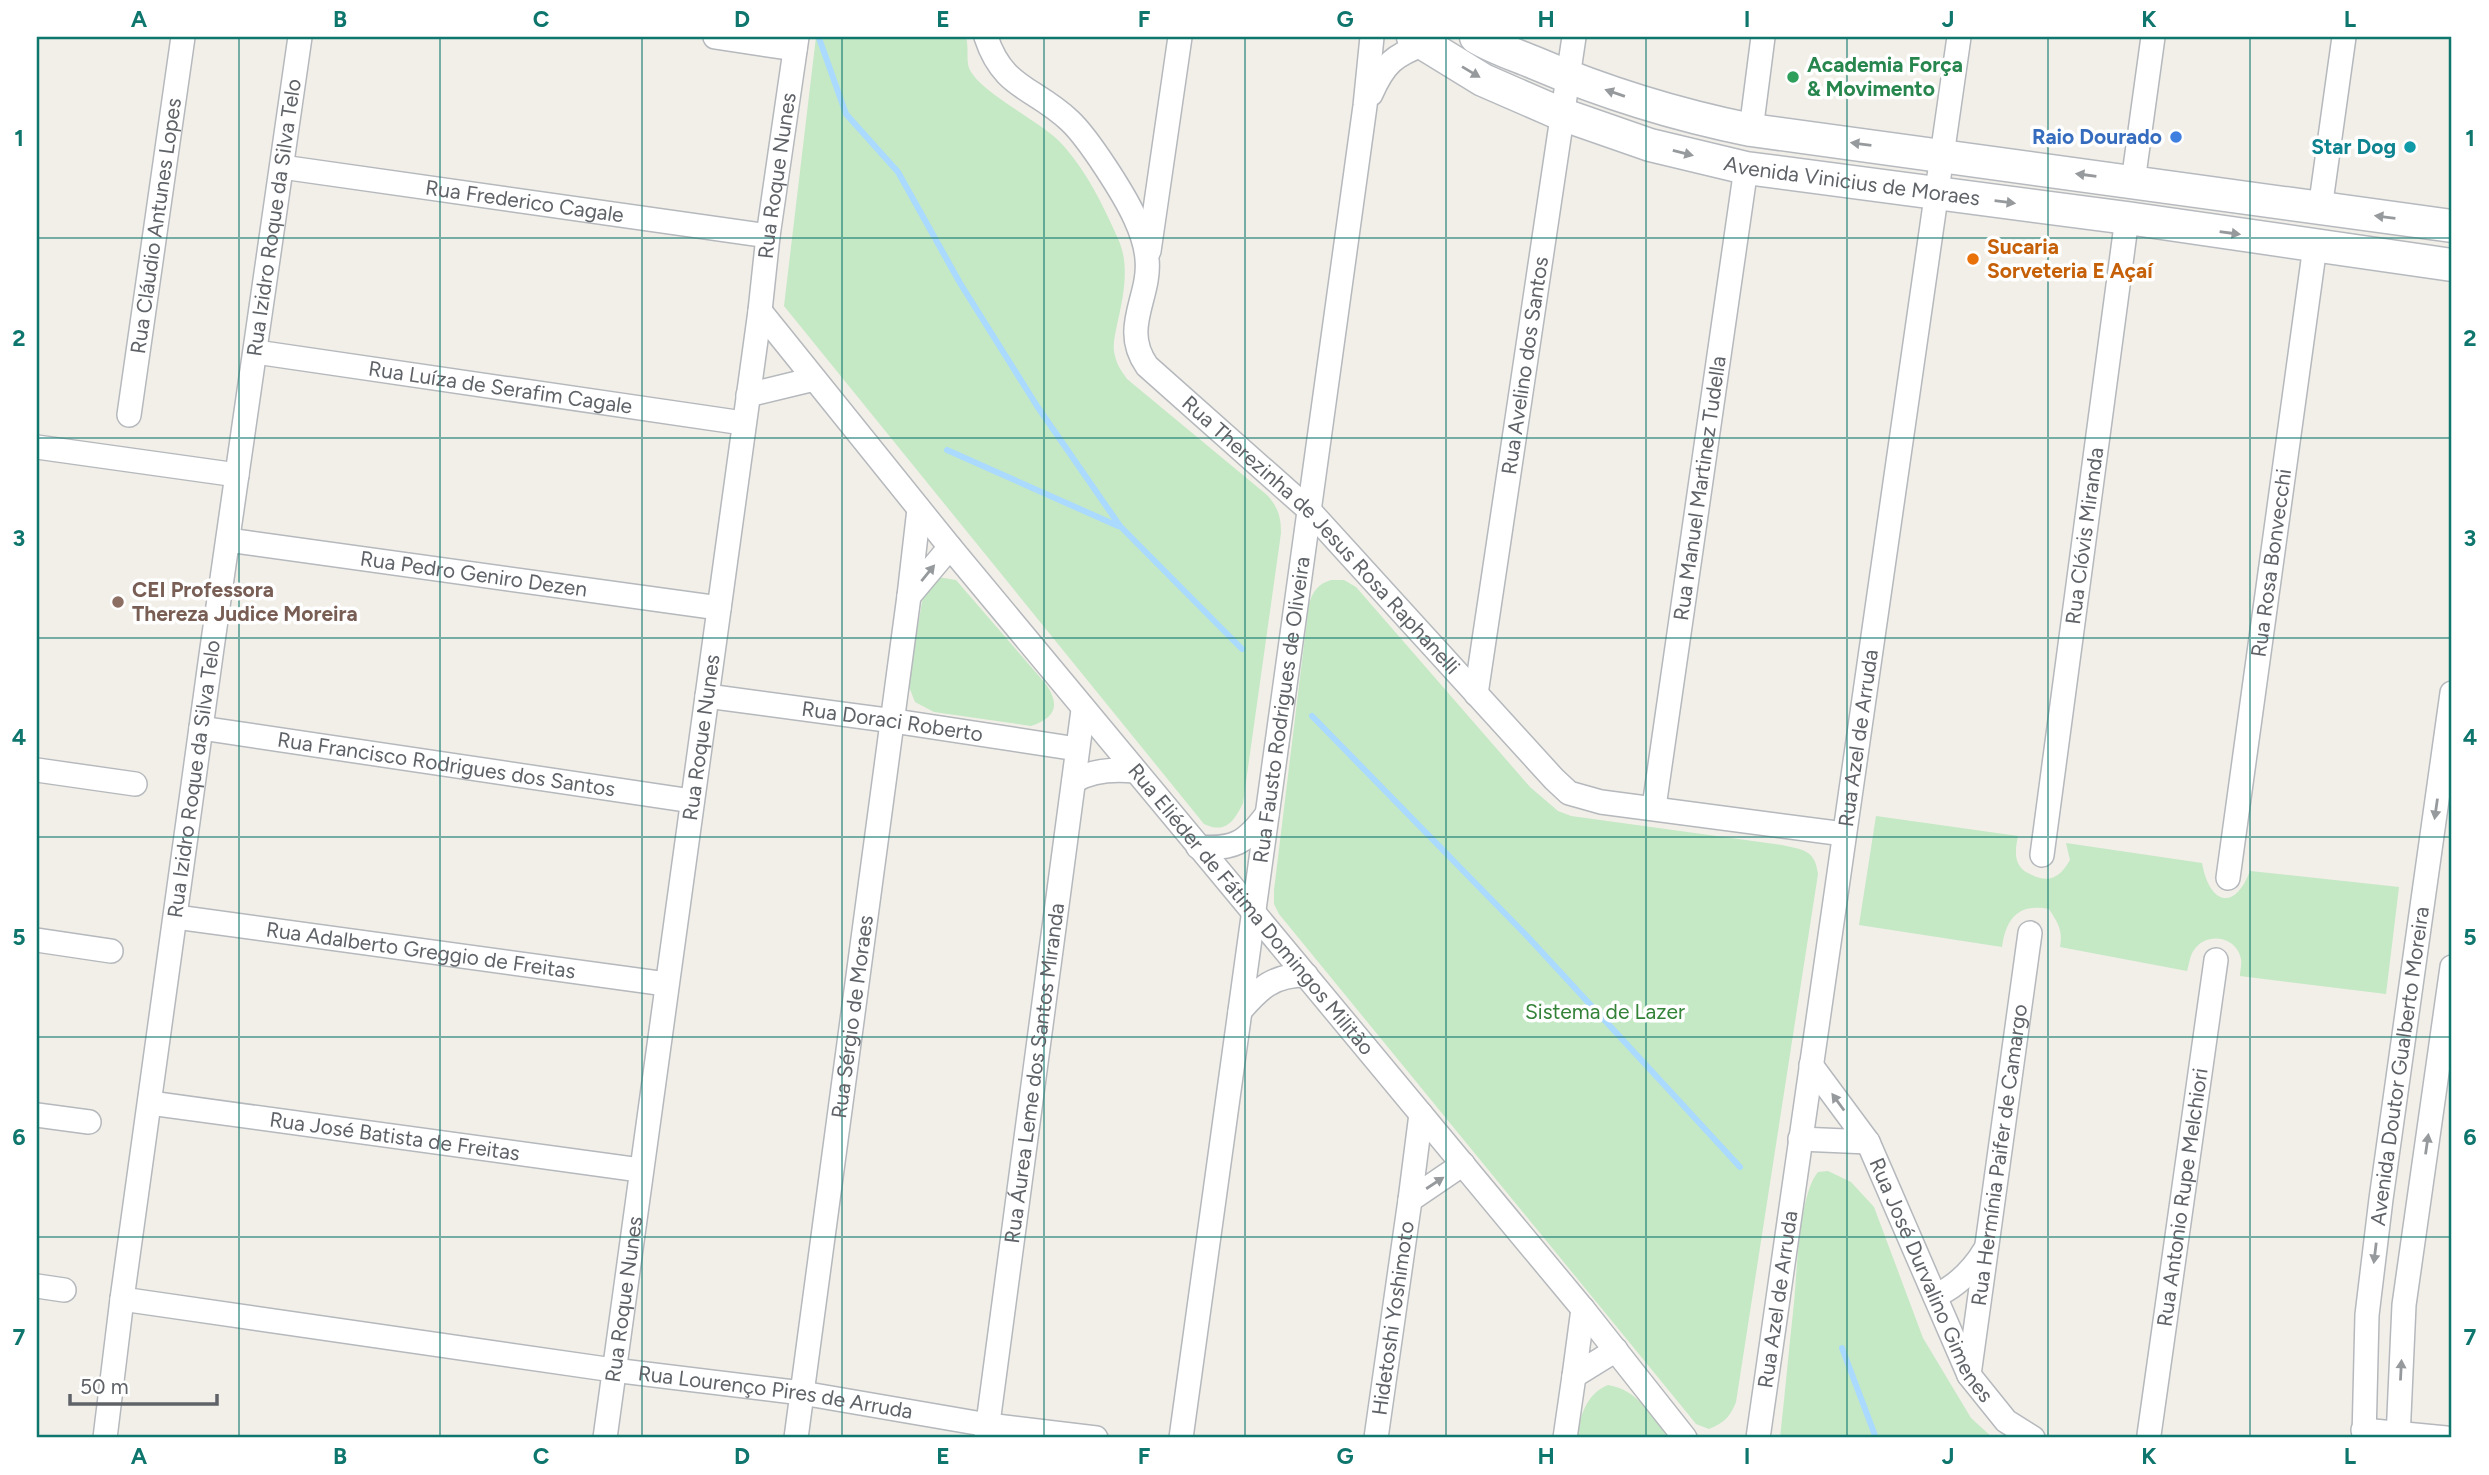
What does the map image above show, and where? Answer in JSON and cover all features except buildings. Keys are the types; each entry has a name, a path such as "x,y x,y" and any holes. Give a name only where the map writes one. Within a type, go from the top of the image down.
{"main road":[{"name":"Avenida Vinicius de Moraes","path":"1476,37 1568,77 1691,118 1751,130 2452,226"},
{"name":"Avenida Vinicius de Moraes","path":"1419,40 1483,80 1561,114 1650,145 1746,168 2127,218 2452,265"},
{"path":"2315,246 2320,209"}],"street":[{"name":"Rua Cláudio Antunes Lopes","path":"129,415 183,37"},
{"name":"Rua Izidro Roque da Silva Telo","path":"105,1438 201,728 300,37"},
{"path":"715,37 796,43"},
{"path":"1148,261 1180,37"},
{"name":"Rua Fausto Rodrigues de Oliveira","path":"1181,1438 1365,106 1372,37"},
{"name":"Rua Avelino dos Santos","path":"1476,694 1574,37"},
{"path":"1751,130 1763,37"},
{"name":"Rua Azel de Arruda","path":"1755,1432 1811,1065 1959,37"},
{"path":"2133,182 2153,37"},
{"path":"2320,209 2344,37"},
{"name":"Rua Therezinha de Jesus Rosa Raphanelli","path":"988,39 1000,69 1072,122 1129,205 1143,237 1148,261 1135,337 1138,354 1147,366 1308,509 1569,793 1601,802 1844,834"},
{"name":"Rua Fausto Rodrigues de Oliveira","path":"1365,106 1381,71 1419,40"},
{"name":"Rua Roque Nunes","path":"605,1438 796,43"},
{"name":"Rua Frederico Cagale","path":"282,167 768,236"},
{"name":"Rua Manuel Martinez Tudella","path":"1654,807 1746,168"},
{"name":"Rua Clóvis Miranda","path":"2042,855 2127,218"},
{"name":"Rua Rosa Bonvecchi","path":"2228,878 2315,246"},
{"name":"Rua Eliéder de Fátima Domingos Militão","path":"761,311 1083,709 1583,1308 1685,1438"},
{"name":"Rua Luíza de Serafim Cagale","path":"256,352 744,423"},
{"path":"748,395 814,379"},
{"path":"37,447 237,475"},
{"name":"Rua Sérgio de Moraes","path":"796,1438 894,721 919,509"},
{"name":"Rua Pedro Geniro Dezen","path":"228,540 719,608"},
{"path":"909,596 950,547"},
{"name":"Avenida Doutor Gualberto Moreira","path":"2364,1434 2367,1315 2376,1238 2452,693"},
{"name":"Rua Doraci Roberto","path":"707,696 1077,749"},
{"name":"Rua Áurea Leme dos Santos Miranda","path":"987,1432 1083,709"},
{"name":"Rua Francisco Rodrigues dos Santos","path":"201,728 692,801"},
{"path":"1074,780 1084,774 1118,769 1135,771"},
{"path":"37,770 135,784"},
{"path":"1198,847 1221,849 1240,842 1255,830 1267,814"},
{"name":"Rua Adalberto Greggio de Freitas","path":"176,917 666,984"},
{"name":"Rua Hermínia Paifer de Camargo","path":"1969,1375 2030,933"},
{"path":"37,940 111,951"},
{"name":"Rua Antonio Rupe Melchiori","path":"2148,1437 2216,960"},
{"name":"Avenida Doutor Gualberto Moreira","path":"2398,1435 2404,1304 2452,967"},
{"path":"1240,1012 1253,996 1271,981 1290,975 1306,975"},
{"name":"Rua José Durvalino Gimenes","path":"1811,1065 1868,1142 1969,1375 2006,1421 2033,1438"},
{"name":"Rua José Batista de Freitas","path":"150,1103 640,1170"},
{"name":"Hidetoshi Yoshimoto","path":"1376,1438 1422,1114"},
{"path":"37,1115 89,1122"},
{"name":"Rua José Durvalino Gimenes","path":"1800,1139 1868,1142"},
{"name":"Hidetoshi Yoshimoto","path":"1409,1200 1463,1164"},
{"path":"1979,1303 1968,1312 1955,1317 1939,1306 1957,1283 1976,1266 1987,1247"},
{"path":"37,1286 64,1290"},
{"name":"Rua Lourenço Pires de Arruda","path":"122,1299 614,1370 802,1393 987,1432 1096,1438"},
{"path":"1565,1438 1583,1308"},
{"path":"1574,1376 1616,1350"},
{"path":"2364,1434 2446,1438"}],"green space":[{"path":"816,37 966,37 968,65 975,77 996,96 1059,141 1086,176 1107,215 1119,241 1124,261 1123,293 1114,344 1116,359 1123,374 1267,495 1276,508 1281,533 1243,803 1232,821 1223,827 1204,824 784,306"},
{"path":"938,577 956,580 1045,683 1054,703 1051,714 1046,718 1031,726 934,712 915,702 908,684 922,602 924,594"},
{"name":"Sistema de Lazer","path":"1331,580 1344,580 1356,587 1530,787 1558,811 1571,816 1782,845 1807,852 1814,860 1818,874 1736,1402 1726,1419 1714,1427 1709,1429 1696,1424 1279,914 1274,904 1309,604 1317,589"},
{"path":"1876,816 2018,836 2017,862 2023,870 2044,879 2059,874 2070,860 2066,843 2202,863 2210,887 2223,898 2237,893 2250,871 2399,887 2386,994 2240,976 2241,961 2238,952 2228,941 2221,939 2206,940 2200,944 2193,952 2187,971 2060,947 2059,927 2049,909 2030,908 2016,915 2007,928 2002,947 1859,925"},
{"path":"1828,1171 1851,1182 1874,1207 1923,1338 1971,1418 1993,1438 1780,1438 1803,1215 1807,1197 1818,1172"},
{"path":"1608,1385 1636,1398 1671,1438 1577,1438 1589,1400"}],"waterway":[{"path":"819,38 846,114 898,172 960,283 1037,406 1120,526 1242,649"},
{"path":"947,450 1118,526"},
{"path":"1312,716 1527,936 1740,1167"},
{"path":"1842,1348 1876,1438"}],"place":[{"name":"Academia Força & Movimento","path":"1793,77"},
{"name":"Raio Dourado","path":"2176,137"},
{"name":"Star Dog","path":"2410,147"},
{"name":"Sucaria Sorveteria E Açaí","path":"1973,259"},
{"name":"CEI Professora Thereza Judice Moreira","path":"118,602"}]}
